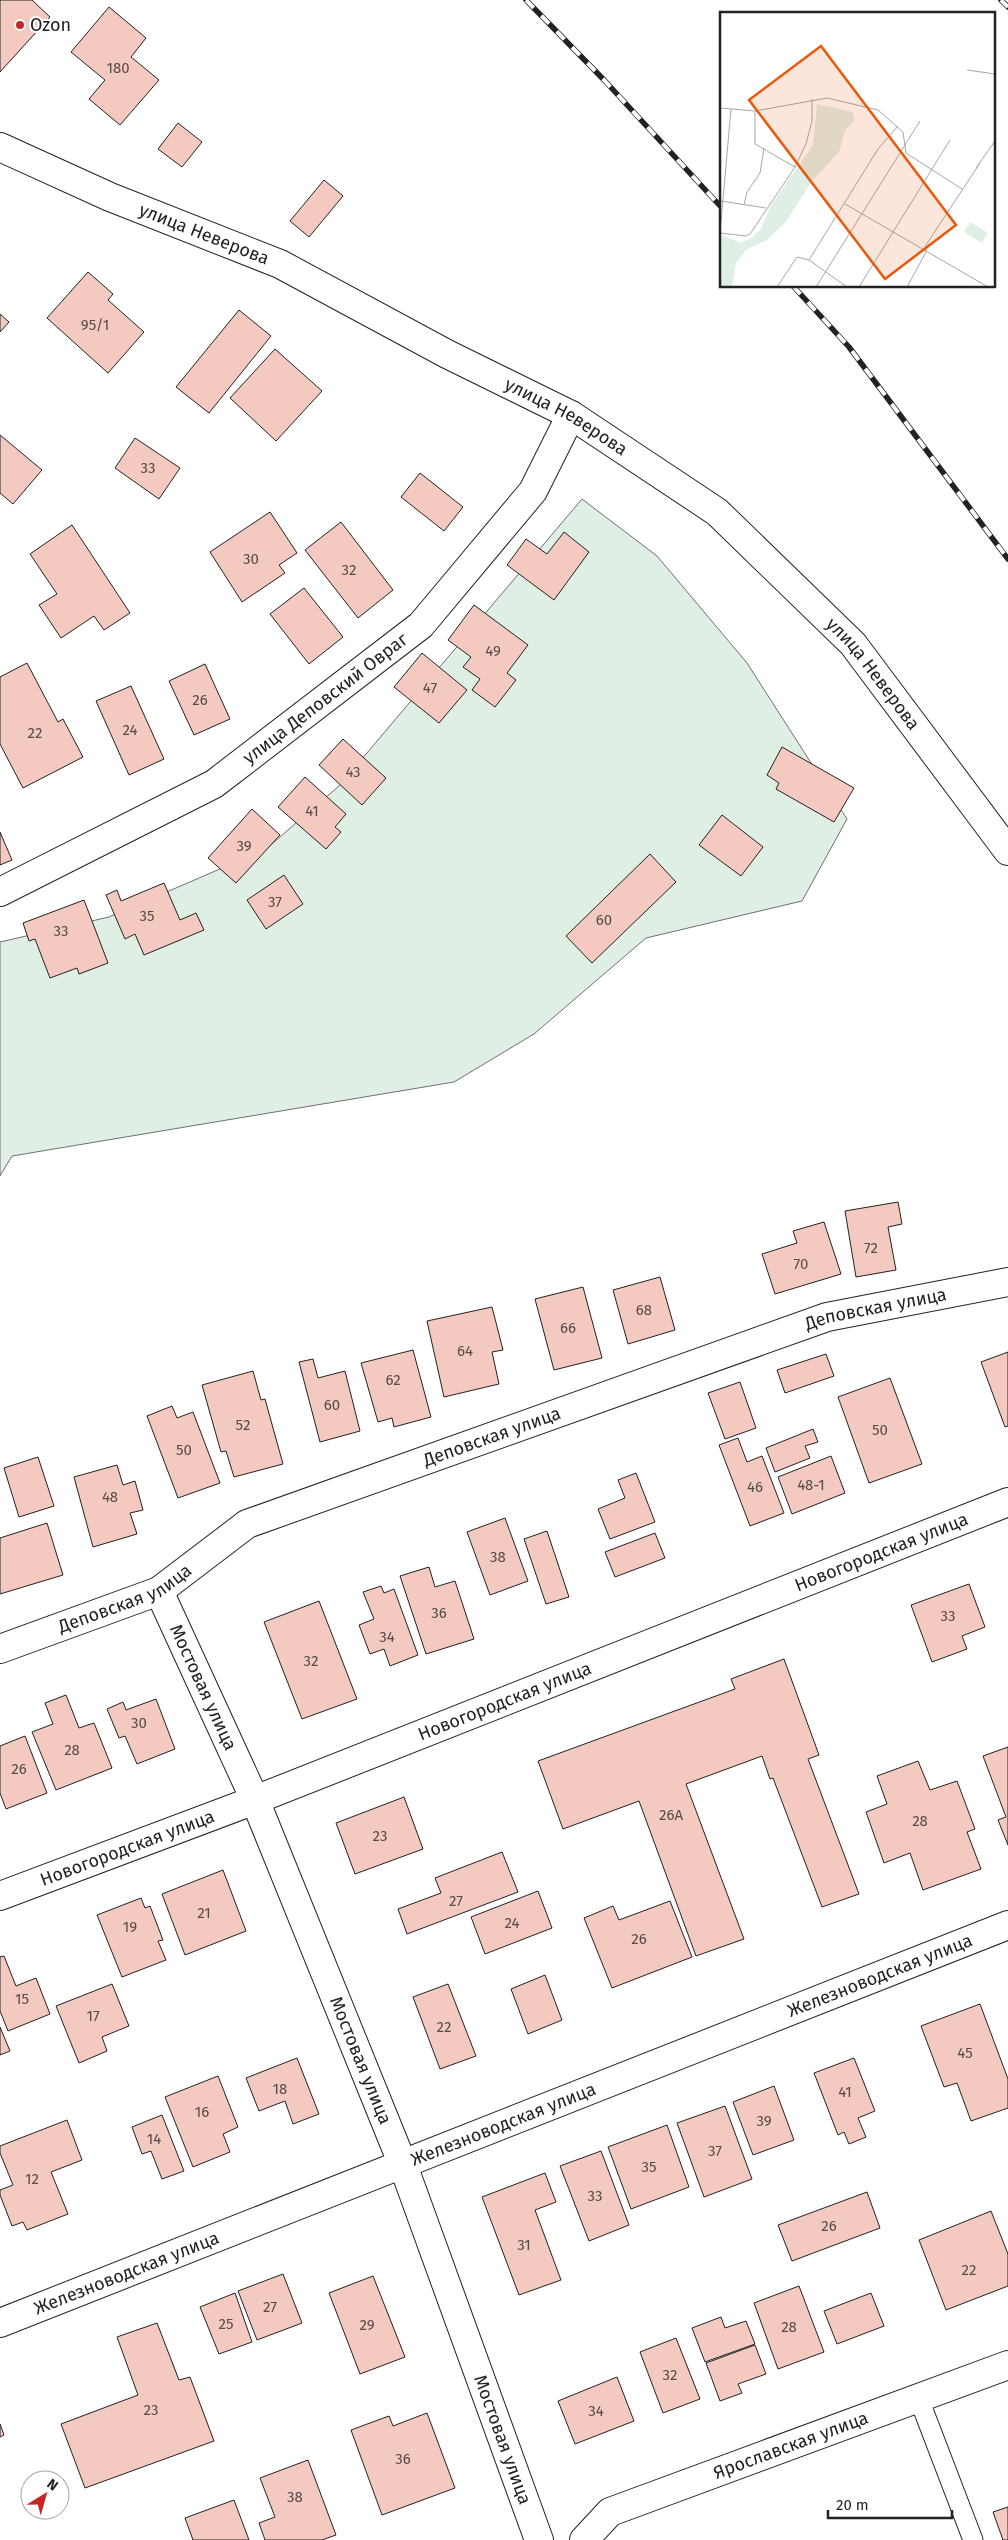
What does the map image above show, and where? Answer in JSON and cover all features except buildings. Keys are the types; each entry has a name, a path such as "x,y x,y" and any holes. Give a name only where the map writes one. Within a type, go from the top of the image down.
{"street":[{"name":"улица Неверова","path":"0,147 110,198 280,264 447,354 571,414 716,512 853,644 1008,851"},
{"name":"улица Деповский Овраг","path":"0,892 214,784 421,625 533,491 571,414"},
{"name":"Деповская улица","path":"0,1650 159,1591 247,1524 827,1317 1008,1282"},
{"name":"Новогородская улица","path":"0,1896 255,1800 1008,1502"},
{"name":"Мостовая улица","path":"159,1591 255,1800 403,2165 539,2540"},
{"name":"Железноводская улица","path":"0,2323 1008,1925"},
{"name":"Ярославская улица","path":"584,2540 610,2512 1008,2365"}],"lane":[{"path":"919,2399 973,2540"}],"green space":[{"path":"582,499 657,556 747,663 847,819 802,901 646,938 534,1034 454,1082 12,1156 0,1176 0,942 109,917 266,849 339,786"}],"railway":[{"path":"526,0 605,81 720,206"},
{"path":"1001,0 1008,7"},
{"path":"795,288 849,347 1008,559"}],"place":[{"name":"Ozon","path":"20,25"}]}
